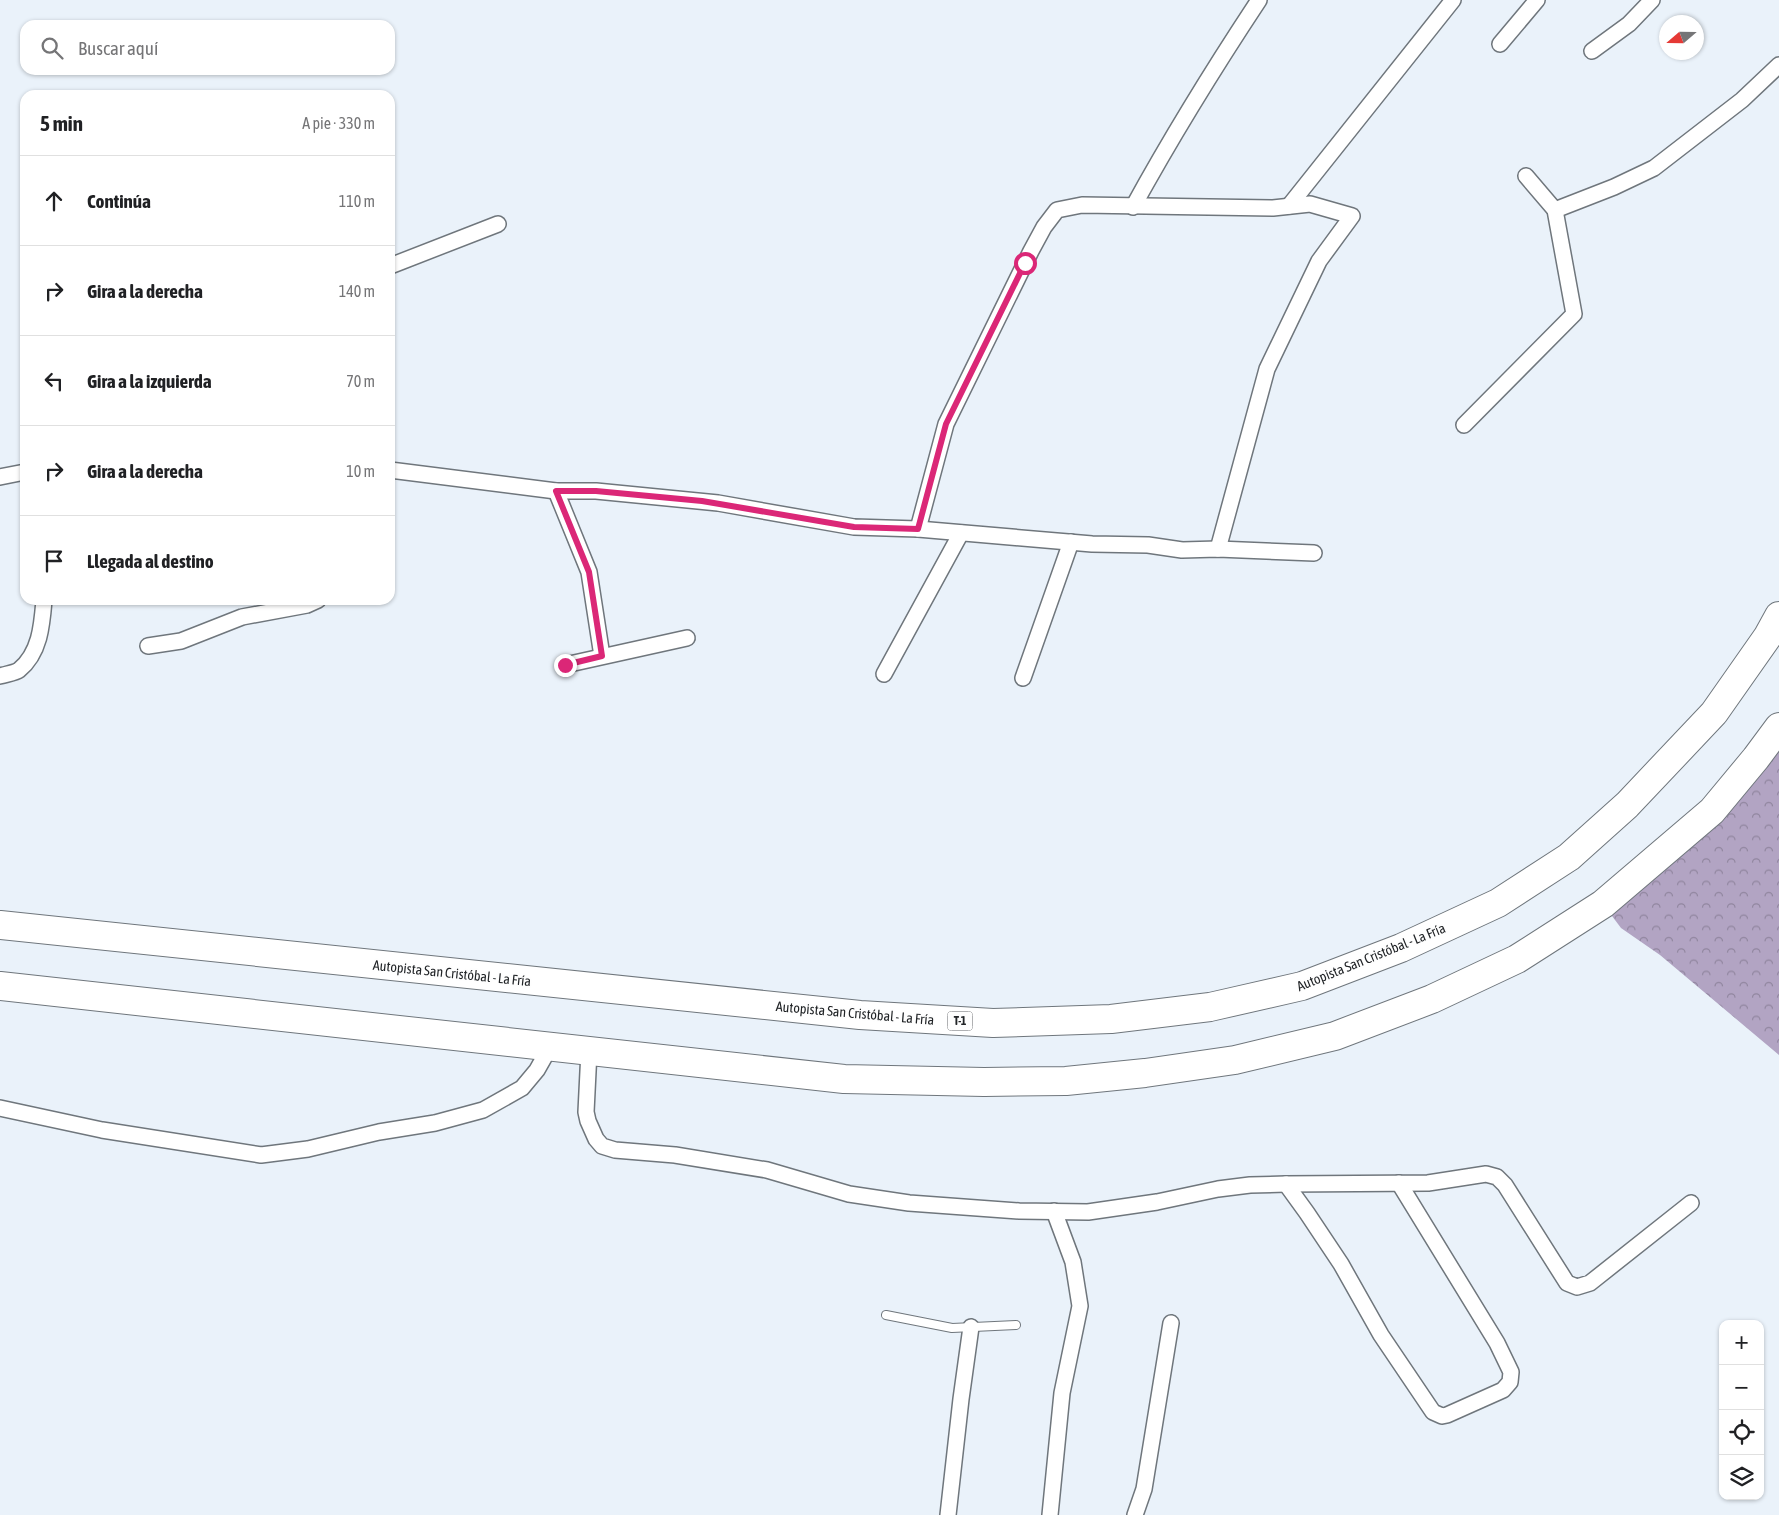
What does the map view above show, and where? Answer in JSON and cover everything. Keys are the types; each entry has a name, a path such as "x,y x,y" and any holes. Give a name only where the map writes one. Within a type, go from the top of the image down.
{"highway":[{"name":"Autopista San Cristóbal - La Fría","path":"0,925 860,1015 993,1023 1110,1019 1210,1007 1302,986 1402,948 1498,903 1569,857 1627,805 1714,713 1768,636 1779,616"},
{"path":"0,986 844,1079 984,1082 1066,1081 1146,1073 1235,1060 1335,1036 1432,999 1517,959 1604,904 1712,811 1779,727"}],"street":[{"path":"1133,207 1165,149 1258,0"},
{"path":"1289,206 1453,0"},
{"path":"1500,44 1537,0"},
{"path":"1592,51 1629,24 1652,0"},
{"path":"1555,210 1614,187 1654,168 1742,100 1779,65"},
{"path":"1464,425 1574,314 1555,210 1526,176"},
{"path":"918,529 946,424 1031,251 1044,227 1058,210 1082,205 1273,208 1310,204 1352,216 1319,261 1267,369 1218,549"},
{"path":"395,264 498,224"},
{"path":"395,471 556,491 596,491 718,503 854,527 918,529 1071,542 1148,545 1182,550 1218,549 1314,553"},
{"path":"0,477 20,473"},
{"path":"556,491 589,572 602,656"},
{"path":"884,674 961,533"},
{"path":"1023,678 1071,542"},
{"path":"0,676 18,671 32,653 42,630 44,605"},
{"path":"148,646 181,641 242,617 308,605"},
{"path":"565,665 687,638"},
{"path":"0,1108 102,1130 251,1153 270,1154 308,1149 379,1132 435,1123 483,1110 522,1088 537,1070 550,1047"},
{"path":"589,1052 586,1112 591,1131 602,1146 615,1150 675,1155 768,1170 849,1194 909,1203 1054,1212 1088,1212 1157,1202 1218,1189 1286,1184 1428,1183 1486,1174 1497,1177 1505,1185 1567,1283 1577,1287 1590,1283 1692,1203"},
{"path":"1286,1184 1341,1264 1382,1335 1432,1412 1447,1416 1504,1390 1510,1382 1511,1372 1497,1343 1399,1183"},
{"path":"1050,1515 1062,1393 1080,1306 1073,1262 1054,1212"},
{"path":"1135,1515 1144,1489 1172,1323"},
{"path":"948,1515 971,1328"}],"lane":[{"path":"886,1315 939,1326 971,1328 1016,1325"}],"green space":[{"path":"1779,727 1779,1055 1660,955 1621,928 1603,904"}],"route":[{"path":"565,665 602,656 589,572 556,491 637,494 718,503 854,527 918,529 946,424 1025,263"}]}
